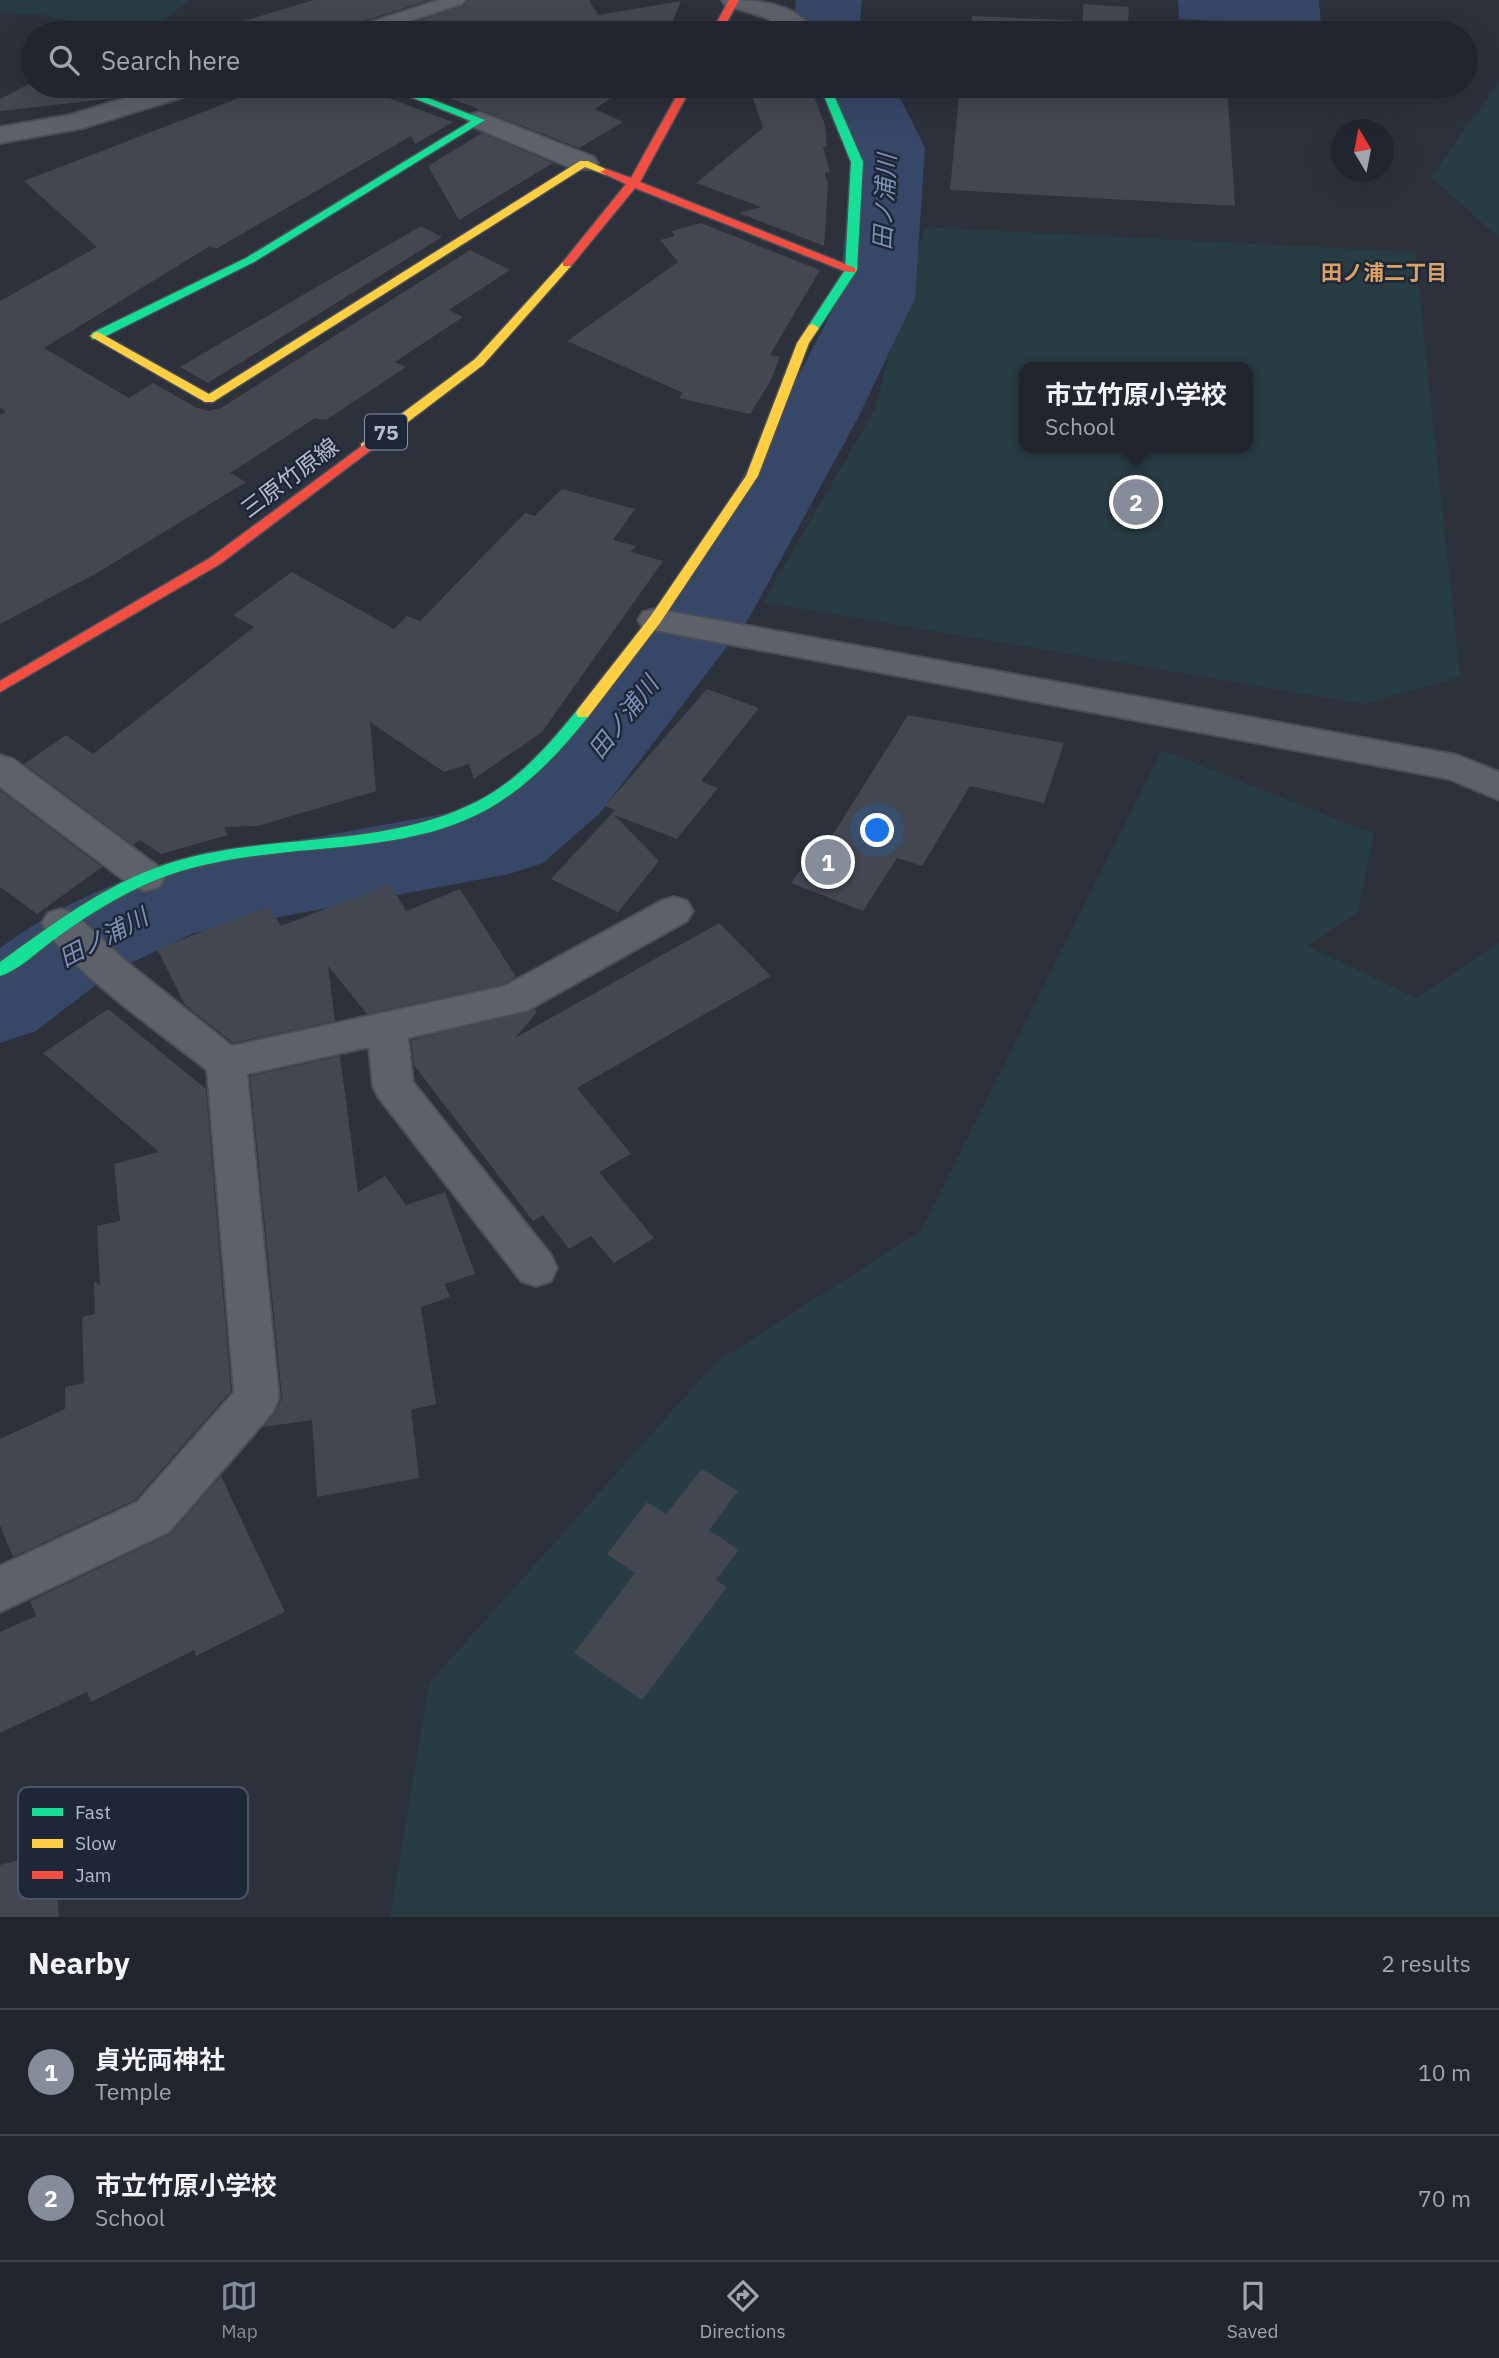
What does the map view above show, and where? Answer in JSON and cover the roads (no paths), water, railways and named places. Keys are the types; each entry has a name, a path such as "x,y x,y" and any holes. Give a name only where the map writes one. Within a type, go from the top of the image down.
{"street":[{"path":"723,21 734,0 776,13 787,21"},
{"path":"0,135 74,122 151,98"},
{"path":"421,98 851,270"},
{"name":"三原竹原線","path":"0,687 215,561 479,362 597,231 634,182 680,98"},
{"path":"0,970 61,923 101,898 146,877 206,858 391,833 445,821 483,806 516,782 682,624 752,476 803,343 851,270 857,162 830,98"},
{"path":"481,120 250,260 96,336 209,399 584,163"},
{"path":"682,624 1457,768 1499,787"},
{"path":"0,768 146,877"},
{"path":"226,1063 514,999 674,911"},
{"path":"0,1590 153,1517 257,1398 226,1063 109,970 61,923"},
{"path":"387,1026 393,1087 536,1268"}],"lane":[{"path":"392,21 456,0"}],"water":[{"path":"1178,0 1319,0 1321,21 1220,21 1179,19"}],"waterway":[{"name":"田ノ浦川","path":"828,21 829,0"},
{"name":"田ノ浦川","path":"0,1003 78,944 174,900 509,838 565,790 718,597 818,416 877,298 889,148 866,98"}],"place":[{"name":"市立竹原小学校","path":"1136,502"},
{"name":"貞光両神社","path":"828,862"}],"district":[{"name":"田ノ浦二丁目","path":"1384,272"}]}
